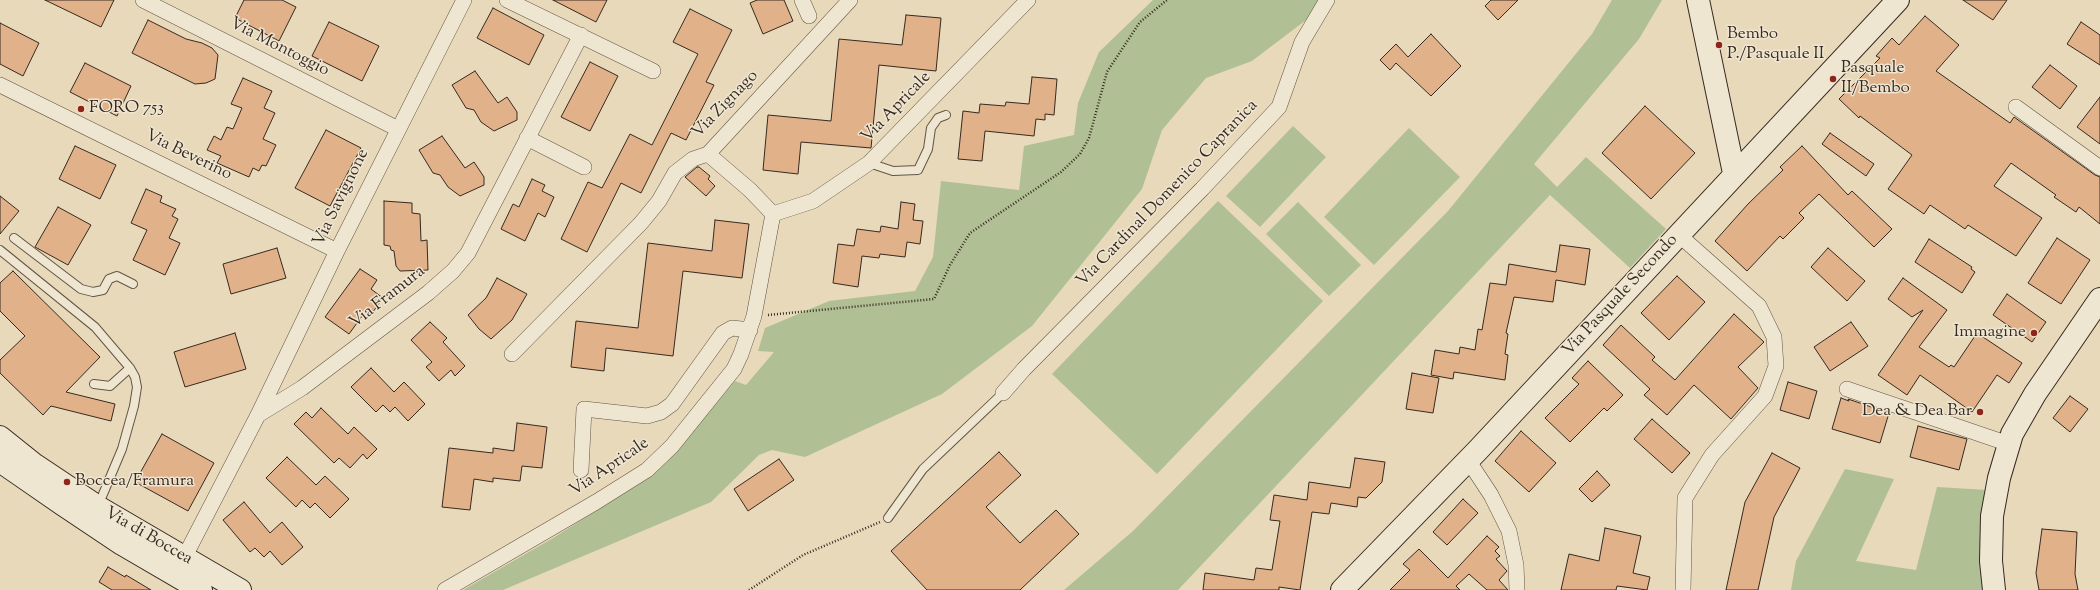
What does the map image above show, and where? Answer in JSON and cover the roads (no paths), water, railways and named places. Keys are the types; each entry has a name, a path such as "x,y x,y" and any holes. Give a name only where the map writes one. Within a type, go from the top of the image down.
{"street":[{"name":"Via Montoggio","path":"143,0 398,129"},
{"name":"Via Savignone","path":"258,415 337,251 464,0"},
{"path":"507,0 653,71"},
{"path":"802,0 809,16"},
{"name":"Via Zignago","path":"512,354 641,223 659,201 675,173 693,159 708,154 850,0"},
{"name":"Via Apricale","path":"445,590 596,502 647,470 672,446 734,369 752,323 773,214 813,201 869,163 1028,0"},
{"name":"Via Cardinal Domenico Capranica","path":"1003,393 1024,369 1202,189 1279,107 1302,42 1327,0"},
{"path":"1698,0 1734,173"},
{"name":"Via Pasquale Secondo","path":"1342,590 1468,460 1734,173 1898,0"},
{"name":"Via Framura","path":"184,558 258,415 314,378 428,293 453,271 468,253 581,35"},
{"name":"Via Beverino","path":"0,85 337,251"},
{"path":"2016,107 2100,168"},
{"path":"528,138 584,167"},
{"path":"708,154 750,190 773,214"},
{"path":"1678,235 1759,306 1774,337 1776,366 1765,396 1712,455 1685,498 1683,590"},
{"path":"1994,590 1991,554 1992,516 1999,478 2008,444 2018,422 2034,394 2100,300"},
{"name":"Via Apricale","path":"581,470 584,409 647,416 660,412 672,404 723,333 732,328 752,323"},
{"path":"1847,389 2008,444"},
{"name":"Via di Boccea","path":"0,437 34,465 98,507 240,590"},
{"name":"Via di Boccea","path":"0,460 122,544 201,590"},
{"path":"1468,460 1491,495 1509,531 1515,560 1517,590"}],"lane":[{"path":"869,163 893,171 918,170 928,149 931,128 938,118 946,115"},
{"path":"14,238 81,289 92,292 103,290 109,279 117,276 133,284"},
{"path":"0,250 95,327 130,368 135,377 137,387 134,406 122,449 98,507"},
{"path":"94,384 110,386 130,368"},
{"path":"888,518 923,469 1003,393"}],"place":[{"name":"Bembo P./Pasquale II","path":"1719,45"},
{"name":"Pasquale II/Bembo","path":"1833,79"},
{"name":"FORO 753","path":"81,109"},
{"name":"Immagine","path":"2034,333"},
{"name":"Dea & Dea Bar","path":"1980,412"},
{"name":"Boccea/Framura","path":"67,482"}]}
